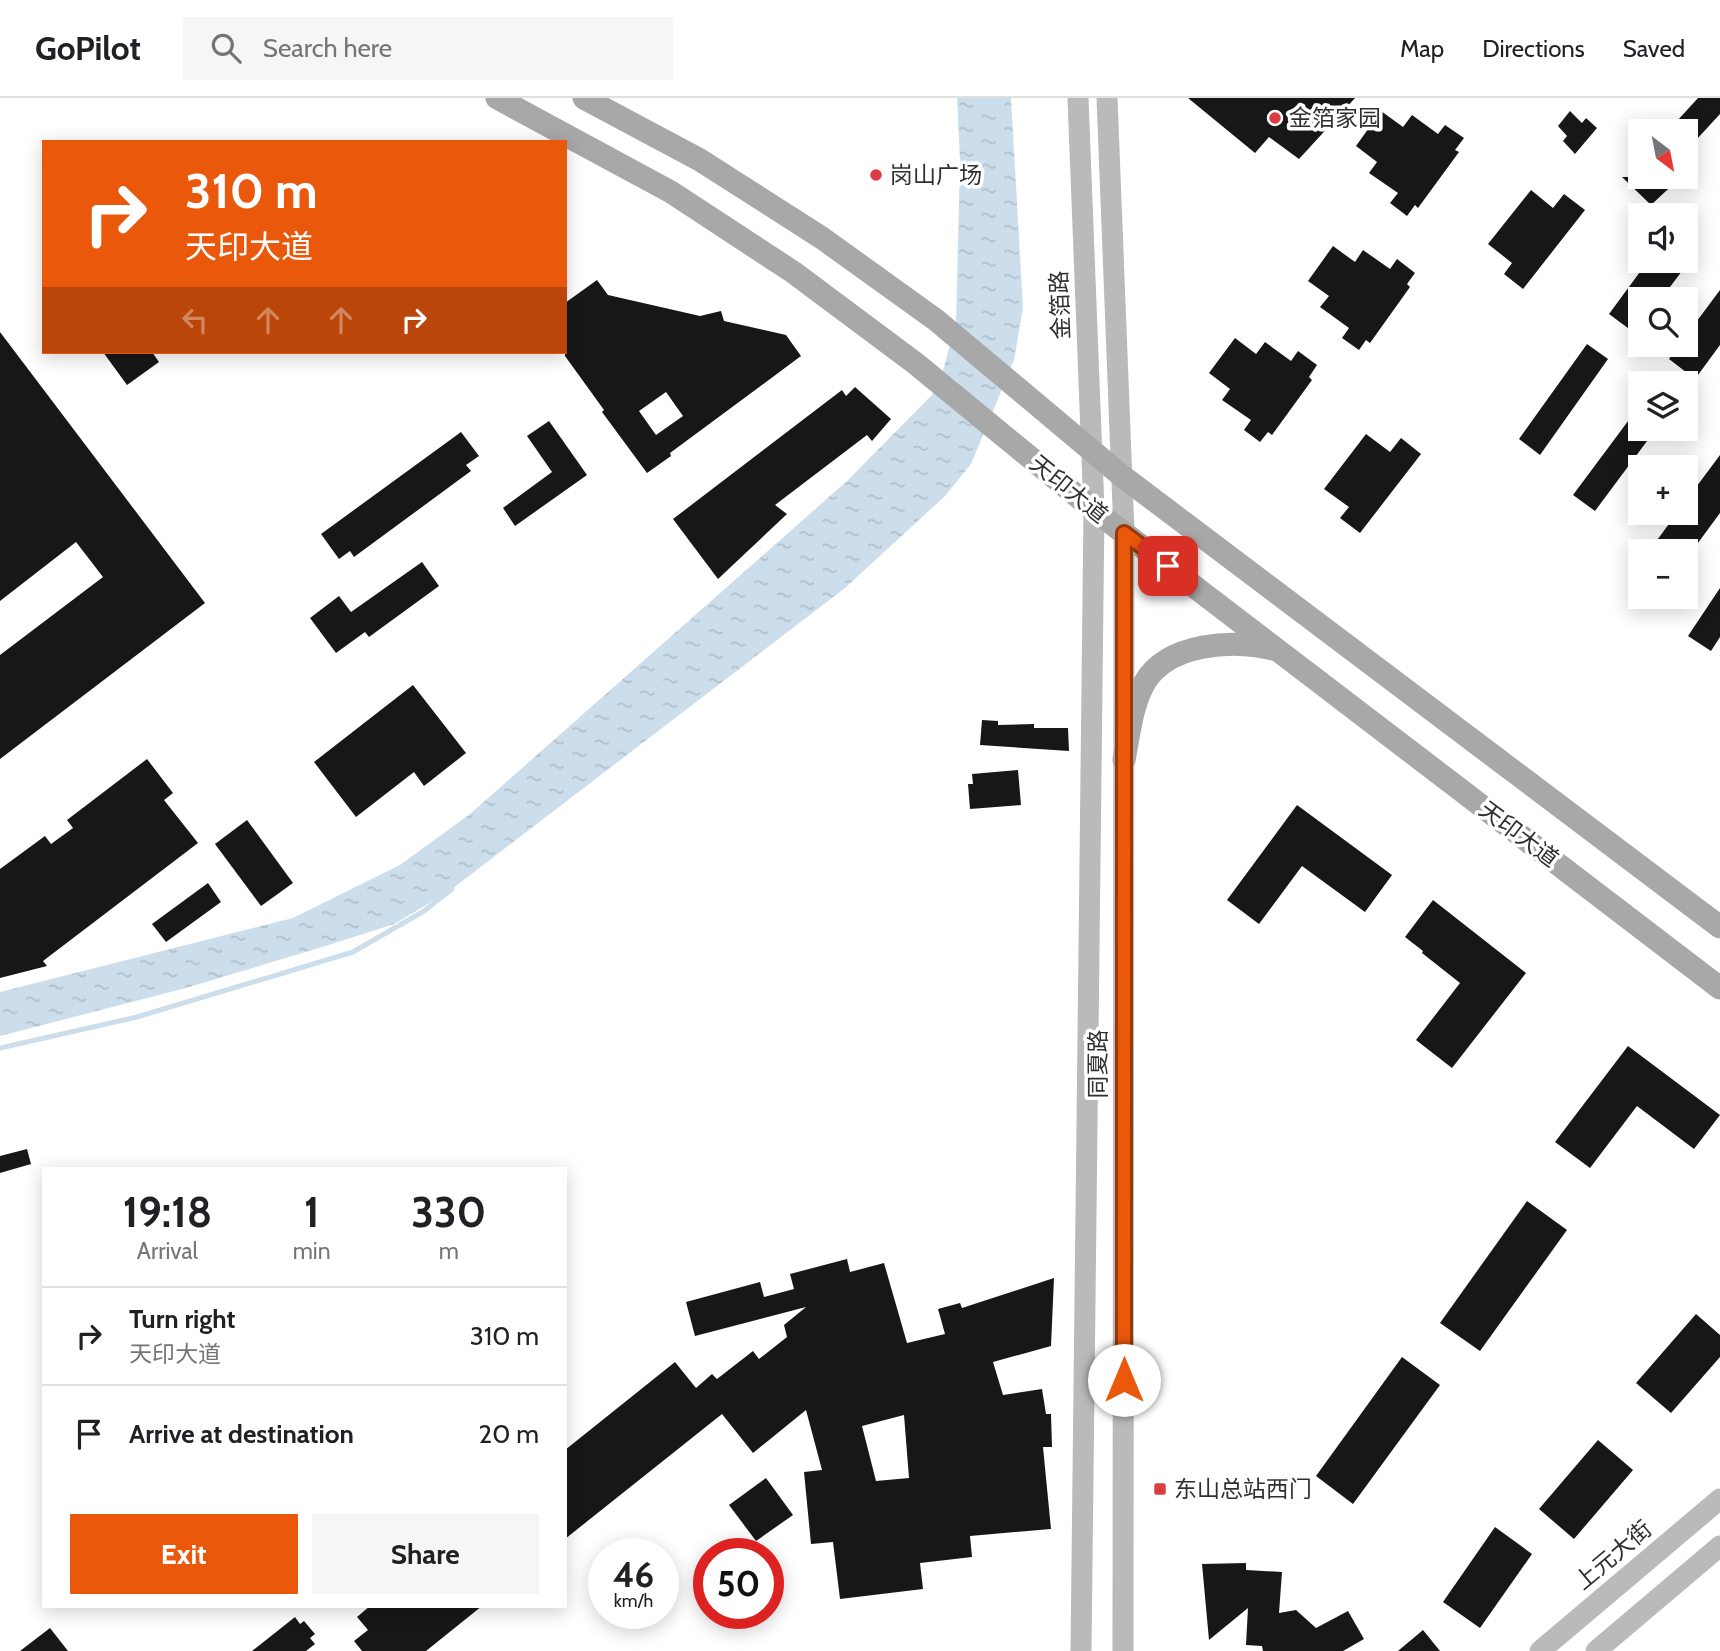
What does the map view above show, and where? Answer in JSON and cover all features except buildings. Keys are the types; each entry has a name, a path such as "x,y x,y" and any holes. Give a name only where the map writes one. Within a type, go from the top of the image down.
{"main road":[{"name":"天印大道","path":"497,98 671,191 793,272 915,363 1094,510 1720,988"},
{"name":"天印大道","path":"584,98 711,167 822,238 936,320 1122,476 1720,927"},
{"name":"金箔路","path":"1079,98 1094,510"},
{"path":"1107,98 1122,476"},
{"name":"同夏路","path":"1122,476 1123,1651"},
{"name":"同夏路","path":"1081,1651 1094,510"},
{"path":"1124,760 1135,708 1144,682 1156,668 1174,656 1226,643 1255,644 1278,650"},
{"name":"上元大街","path":"1540,1651 1720,1499"},
{"path":"1596,1651 1720,1546"}],"water":[{"path":"957,98 1011,98 1023,308 1014,360 971,464 945,496 845,588 448,892 394,924 186,988 0,1036 0,992 293,918 400,865 470,814 847,481 932,395 944,367 956,322 960,160"}],"waterway":[{"path":"0,1048 137,1017 353,952 424,911 452,889"}],"place":[{"name":"金箔家园","path":"1275,118"},
{"name":"岗山广场","path":"876,175"},
{"name":"东山总站西门","path":"1160,1489"}],"route":[{"path":"1124,1380 1124,533 1168,566"}]}
